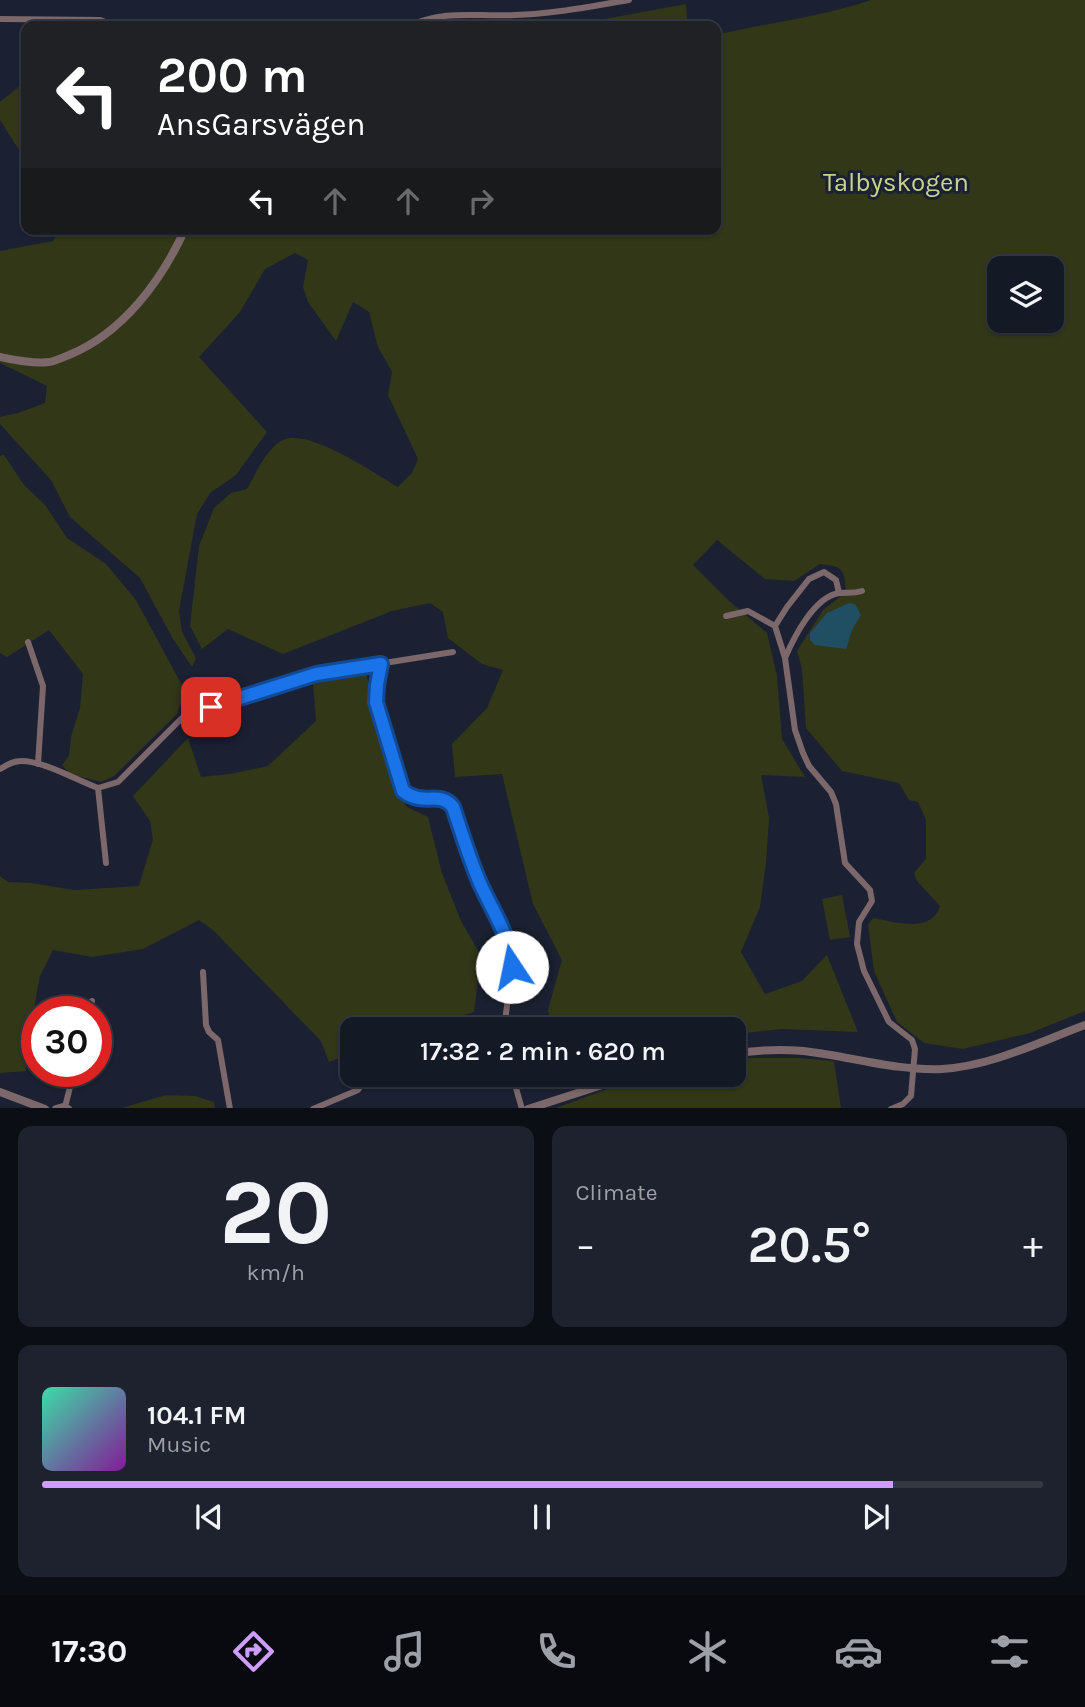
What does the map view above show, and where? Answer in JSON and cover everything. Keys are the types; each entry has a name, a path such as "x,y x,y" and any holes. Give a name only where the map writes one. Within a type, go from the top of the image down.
{"street":[{"path":"420,21 451,13 515,15 629,0"},
{"path":"0,19 103,21"},
{"path":"0,357 50,362 90,346 123,320 157,280 183,235"},
{"path":"775,626 808,579 824,572 836,580 839,593"},
{"path":"785,658 796,633 812,611 839,593 862,591"},
{"path":"726,616 748,611 775,626 785,658 795,730 803,753 809,766 831,792 836,804 845,863 870,890 872,901 859,922 857,944 864,971 889,1022 912,1040 915,1049 911,1096 903,1104 891,1108"},
{"path":"28,642 43,686 38,764"},
{"path":"0,769 13,762 38,764 97,788 118,782 185,715 316,674 453,652"},
{"path":"381,664 376,702 403,791 412,798 438,798 448,801 453,807 479,880 511,948 512,967 506,1017"},
{"path":"97,788 106,863"},
{"path":"203,972 206,1025 208,1032 218,1040 230,1108"},
{"path":"746,1052 801,1051 914,1068 942,1069 994,1059 1085,1025"},
{"path":"63,1108 69,1087"},
{"path":"313,1108 360,1087"},
{"path":"516,1087 522,1108"},
{"path":"528,1108 595,1087"},
{"path":"0,1092 45,1108"}],"green space":[{"name":"Talbyskogen","path":"871,0 1085,0 1085,1011 1030,1033 963,1049 924,1043 897,1022 874,971 868,925 873,918 921,923 935,915 940,906 917,881 914,873 926,859 926,820 918,802 909,800 899,783 842,771 806,728 802,669 797,651 823,610 846,592 843,573 838,568 820,564 794,581 765,579 717,540 693,565 767,633 777,676 782,739 805,777 761,775 769,818 766,863 760,907 741,952 765,994 802,981 827,955 858,1032 783,1029 746,1033 746,1017 549,1017 548,1010 562,960 533,904 502,774 455,777 452,744 487,708 503,670 482,664 448,638 443,612 430,603 392,611 283,654 228,629 202,649 190,626 199,546 214,508 231,493 247,489 262,462 277,444 294,438 309,440 341,454 398,487 412,473 418,459 388,395 392,372 378,347 369,312 353,302 336,341 308,302 303,287 308,260 295,253 265,269 240,312 199,357 267,432 236,475 210,493 197,514 179,611 182,632 196,658 192,667 173,639 140,578 70,517 51,480 0,424 0,417 45,403 47,386 0,363 0,251 53,241 57,235 721,235 721,34"},
{"path":"686,4 687,21 594,21"},
{"path":"21,85 21,153 0,120 0,102"},
{"path":"4,455 24,485 45,505 67,538 106,564 136,600 185,691 177,714 114,776 101,782 70,774 62,765 69,756 71,737 80,708 83,674 49,630 7,657 0,653 0,456"},
{"path":"366,673 391,780 407,807 428,817 442,873 461,921 481,956 474,1012 459,1017 340,1017 340,1058 329,1062 321,1041 214,931 199,920 143,949 92,957 53,950 40,976 36,996 21,996 21,1071 0,1073 0,876 8,882 74,890 139,886 153,839 150,821 133,796 188,738 201,777 268,766 316,721 313,684"},
{"path":"842,895 850,937 830,940 822,899"},
{"path":"746,1058 834,1061 841,1108 556,1108 613,1087 746,1087"},
{"path":"166,1095 195,1096 214,1102 215,1108 122,1108"}],"water":[{"path":"849,603 855,604 861,615 852,630 846,649 815,645 810,640 810,633 827,613"}],"route":[{"path":"211,707 316,674 381,664 376,702 403,791 412,798 438,798 448,801 453,807 479,880 511,948 512,967"}]}
